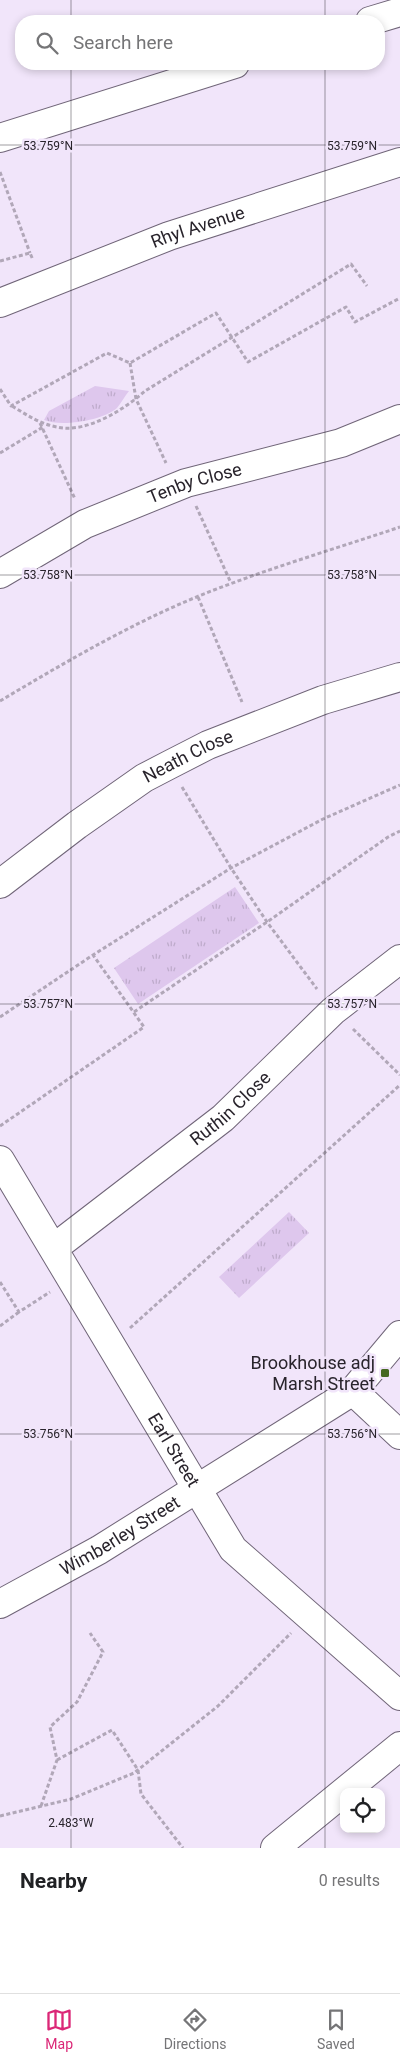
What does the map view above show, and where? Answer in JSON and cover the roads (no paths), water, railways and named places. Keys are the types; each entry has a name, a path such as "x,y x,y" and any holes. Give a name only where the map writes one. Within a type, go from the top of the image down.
{"street":[{"path":"385,16 400,12"},
{"path":"0,138 216,70"},
{"name":"Rhyl Avenue","path":"0,303 169,236 400,162"},
{"name":"Tenby Close","path":"0,574 85,524 181,485 340,443 400,419"},
{"name":"Neath Close","path":"0,884 84,819 144,778 169,765 208,745 252,727 323,700 400,677"},
{"name":"Ruthin Close","path":"54,1248 223,1118 333,1010 400,959"},
{"name":"Earl Street","path":"0,1160 233,1549 400,1696"},
{"name":"Wimberley Street","path":"0,1604 99,1550 353,1391 400,1335"},
{"path":"353,1391 400,1435"},
{"path":"274,1848 400,1746"}],"place":[{"name":"Brookhouse adj Marsh Street","path":"385,1373"}]}
